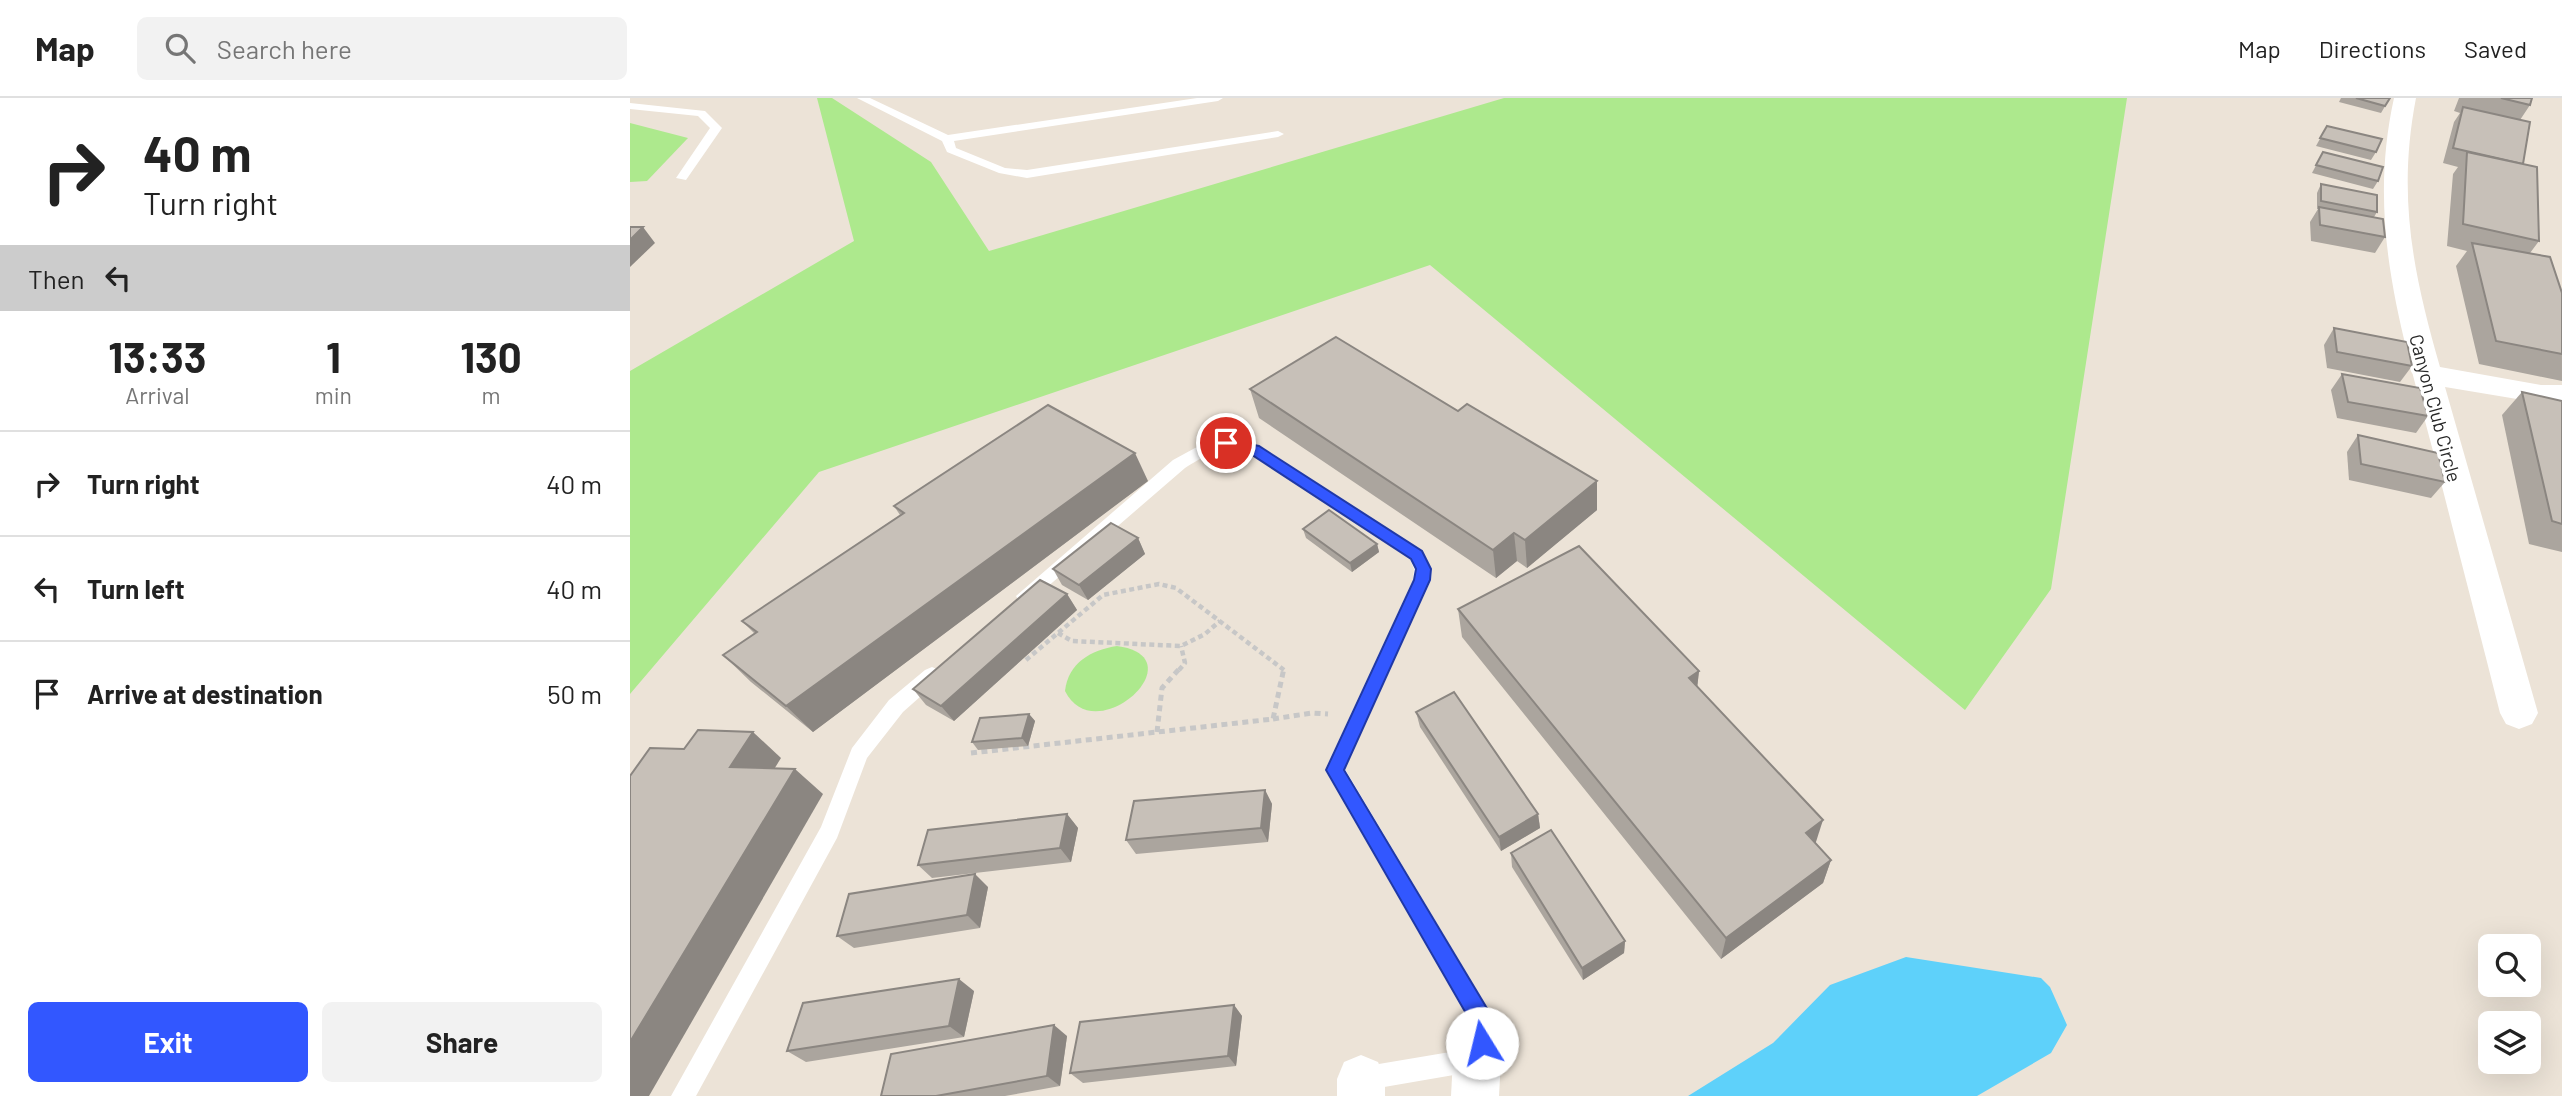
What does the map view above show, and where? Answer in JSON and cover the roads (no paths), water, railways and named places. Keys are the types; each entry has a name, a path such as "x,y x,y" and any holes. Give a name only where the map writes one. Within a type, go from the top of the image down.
{"street":[{"name":"Canyon Club Circle","path":"2405,98 2397,132 2393,176 2395,232 2404,291 2519,713"},
{"path":"2426,374 2542,394 2562,394"}],"lane":[{"path":"862,98 947,139 1218,98"},
{"path":"630,106 701,113 716,128 682,178"},
{"path":"947,139 951,150 1003,171 1027,174 1278,134"},
{"path":"1012,607 1179,464 1200,452 1226,443 1254,449 1416,555 1423,569 1422,580 1335,770 1486,1027 1476,1078 1361,1088"},
{"path":"683,1096 830,831 859,754 896,706 949,662"}],"water":[{"path":"1906,957 2041,978 2050,987 2067,1025 2051,1053 1977,1096 1688,1096 1773,1043 1830,985"}]}
